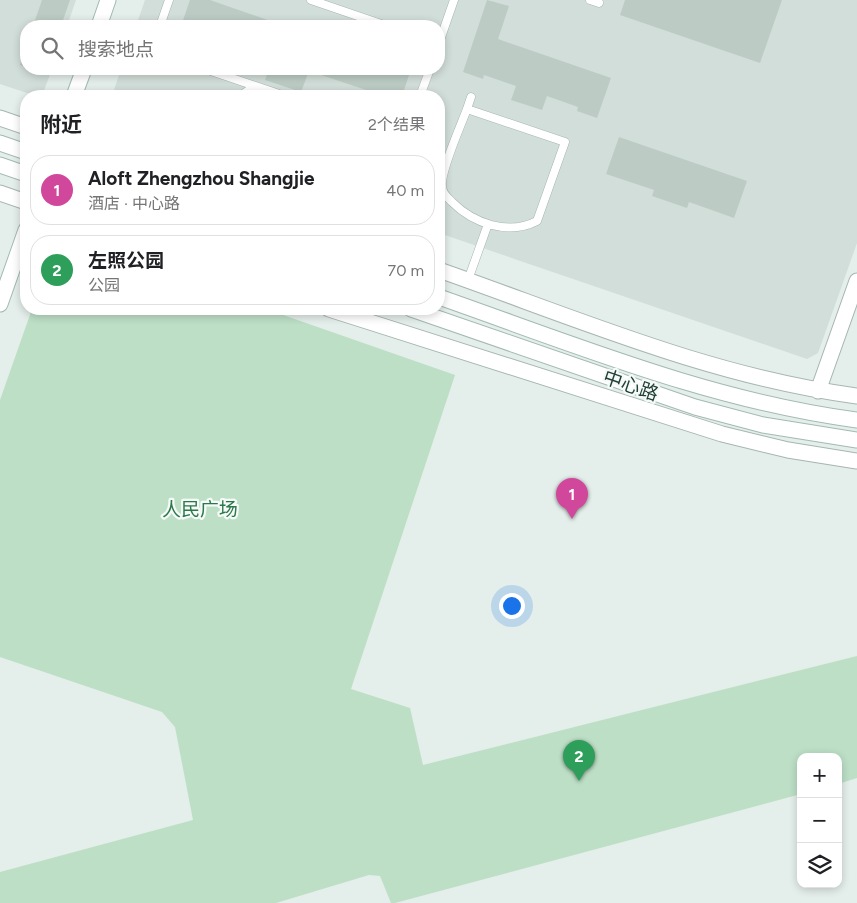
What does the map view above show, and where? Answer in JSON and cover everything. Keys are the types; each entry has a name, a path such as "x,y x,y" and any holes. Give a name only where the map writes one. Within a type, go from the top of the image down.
{"street":[{"path":"101,20 108,0"},
{"path":"76,90 82,75"},
{"path":"0,118 20,125"},
{"path":"0,143 20,150"},
{"path":"0,165 20,172"},
{"path":"0,193 20,200"},
{"path":"0,304 20,247"},
{"path":"445,272 708,365 773,382 857,396"},
{"path":"818,391 857,280"},
{"name":"中心路","path":"445,299 701,387 768,405 857,420"},
{"path":"348,315 722,434 788,450 857,461"},
{"name":"中心路","path":"429,315 696,406 763,425 857,440"}],"lane":[{"path":"162,20 169,0"},
{"path":"311,0 370,20"},
{"path":"445,26 454,0"},
{"path":"590,0 599,3"},
{"path":"222,75 267,90"},
{"path":"422,90 428,75"},
{"path":"249,90 255,86"},
{"path":"445,172 471,97"},
{"path":"445,196 462,212 488,224 504,228 518,228 536,221 565,142 467,109"},
{"path":"468,280 488,224"}],"shaded area":[{"path":"0,0 76,0 69,20 20,20 20,75 50,75 44,90 20,91 0,84"},
{"path":"145,0 857,0 857,243 818,353 807,359 445,235 445,90 114,90 119,75 445,75 445,20 138,20"}],"green space":[{"name":"人民广场","path":"30,315 283,315 455,375 351,689 410,708 423,765 857,656 857,778 842,783 842,753 797,753 797,795 395,903 391,903 380,876 369,875 276,903 0,903 0,872 193,820 175,727 162,712 0,657 0,400"}],"building":[{"path":"42,0 70,0 63,20 35,20"},
{"path":"190,0 210,0 268,20 183,20"},
{"path":"487,0 509,6 498,39 611,78 597,118 577,111 578,107 547,96 542,110 511,100 516,86 484,75 483,79 463,72"},
{"path":"625,0 782,0 760,63 620,15"},
{"path":"267,75 307,75 302,90 295,90 265,80"},
{"path":"321,75 409,75 404,90 366,90"},
{"path":"619,137 747,181 734,218 689,202 687,208 652,196 654,190 606,174"}],"place":[{"name":"Aloft Zhengzhou Shangjie","path":"572,519"},
{"name":"左照公园","path":"579,781"}]}
